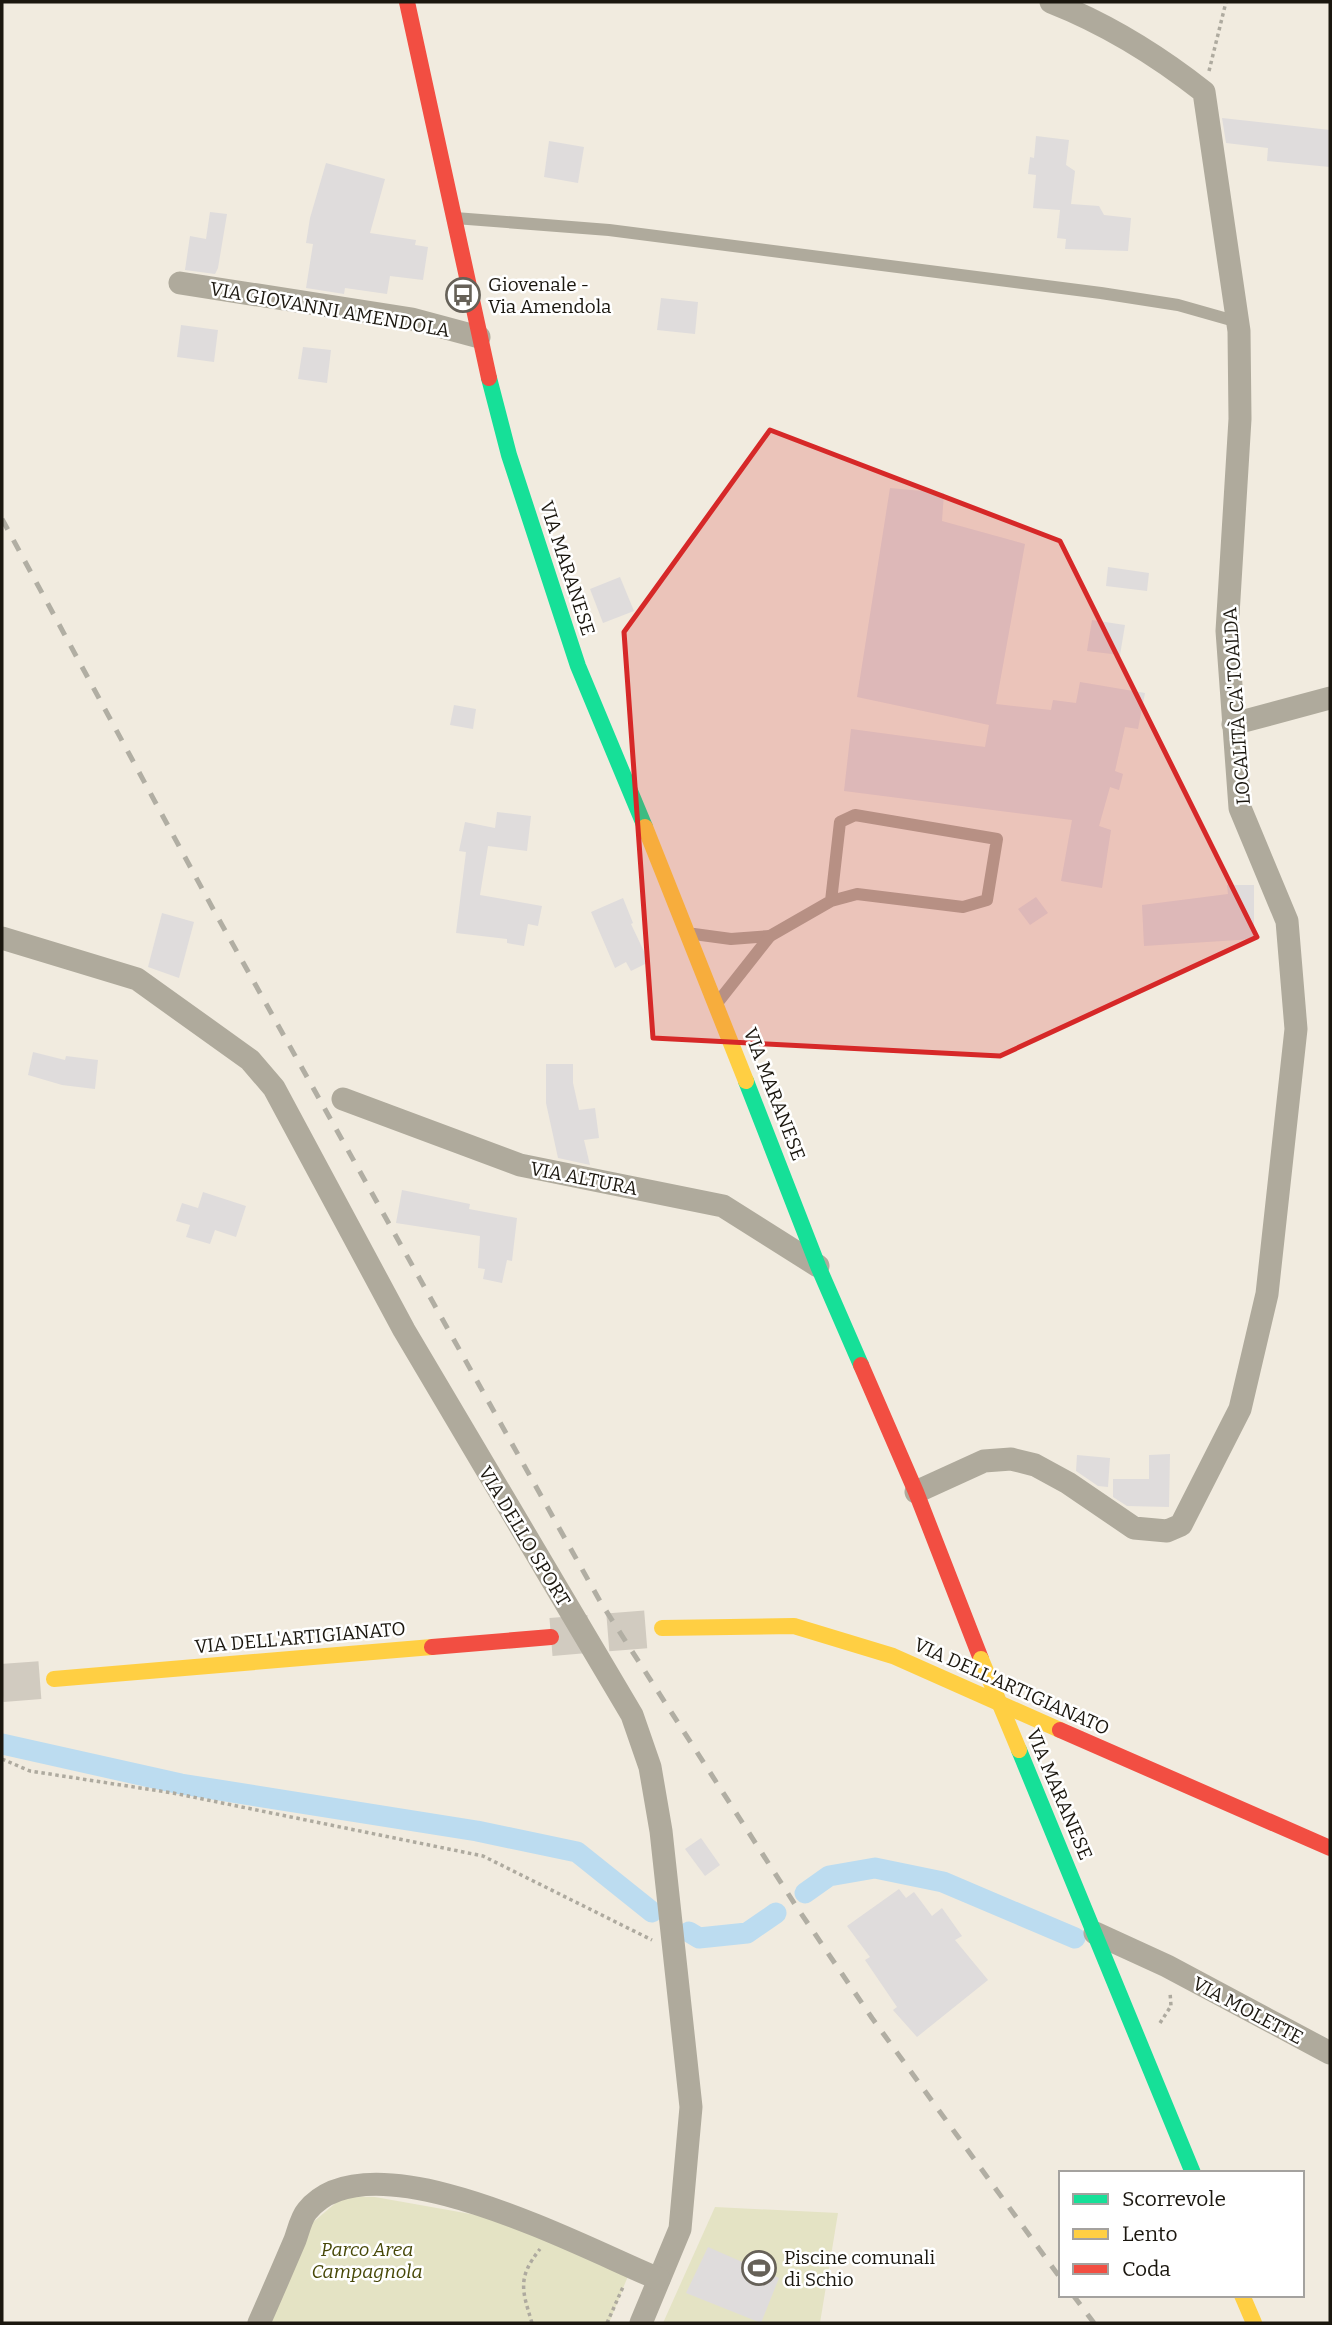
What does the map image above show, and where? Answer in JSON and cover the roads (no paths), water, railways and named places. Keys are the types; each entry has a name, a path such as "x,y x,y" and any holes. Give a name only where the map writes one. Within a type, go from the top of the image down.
{"main road":[{"name":"VIA MARANESE","path":"407,2 479,337 509,455 578,666 717,1003 818,1266 915,1492 1192,2171"},
{"name":"VIA DELL'ARTIGIANATO","path":"662,1628 794,1626 893,1656 1330,1848"},
{"name":"VIA DELL'ARTIGIANATO","path":"54,1679 551,1637"},
{"path":"1243,2297 1254,2323"}],"street":[{"name":"LOCALITÀ CA' TOALDA","path":"915,1492 984,1461 1011,1459 1035,1465 1068,1483 1134,1528 1151,1532 1167,1531 1181,1525 1241,1409 1267,1294 1296,1029 1287,921 1240,808 1227,631 1240,419 1238,322 1204,92 1168,64 1095,20 1051,2"},
{"name":"VIA GIOVANNI AMENDOLA","path":"180,283 412,319 479,337"},
{"path":"1233,724 1330,698"},
{"name":"VIA DELLO SPORT","path":"2,938 137,979 250,1060 274,1088 404,1329 632,1715 650,1767 661,1831 691,2107 680,2229 641,2323"},
{"name":"VIA ALTURA","path":"343,1099 520,1165 723,1206 818,1266"},
{"name":"VIA MOLETTE","path":"1096,1933 1167,1966 1330,2053"},
{"path":"259,2323 307,2211 342,2186 383,2185 451,2195 554,2231 659,2279"}],"lane":[{"path":"455,218 609,230 1101,293 1178,305 1238,322"},
{"path":"717,1003 770,936 831,901 857,894 963,907 987,900 997,839 855,815 840,822 831,901"},
{"path":"689,934 731,939 770,936"}],"waterway":[{"path":"2,1744 181,1784 477,1831 577,1852 652,1912"},
{"path":"805,1893 829,1876 875,1868 943,1882 1075,1938"},
{"path":"689,1932 699,1938 747,1933 776,1913"}],"tunnel":[{"path":"551,1637 662,1628"},
{"path":"2,1683 54,1679"}],"railway":[{"path":"2,519 212,907 601,1603 796,1906 872,2018 1059,2276"},
{"path":"1074,2297 1094,2323"}],"place":[{"name":"Giovenale - Via Amendola","path":"463,295"},
{"name":"Piscine comunali di Schio","path":"759,2268"}],"park label":[{"name":"Parco Area Campagnola","path":"367,2260"}]}
